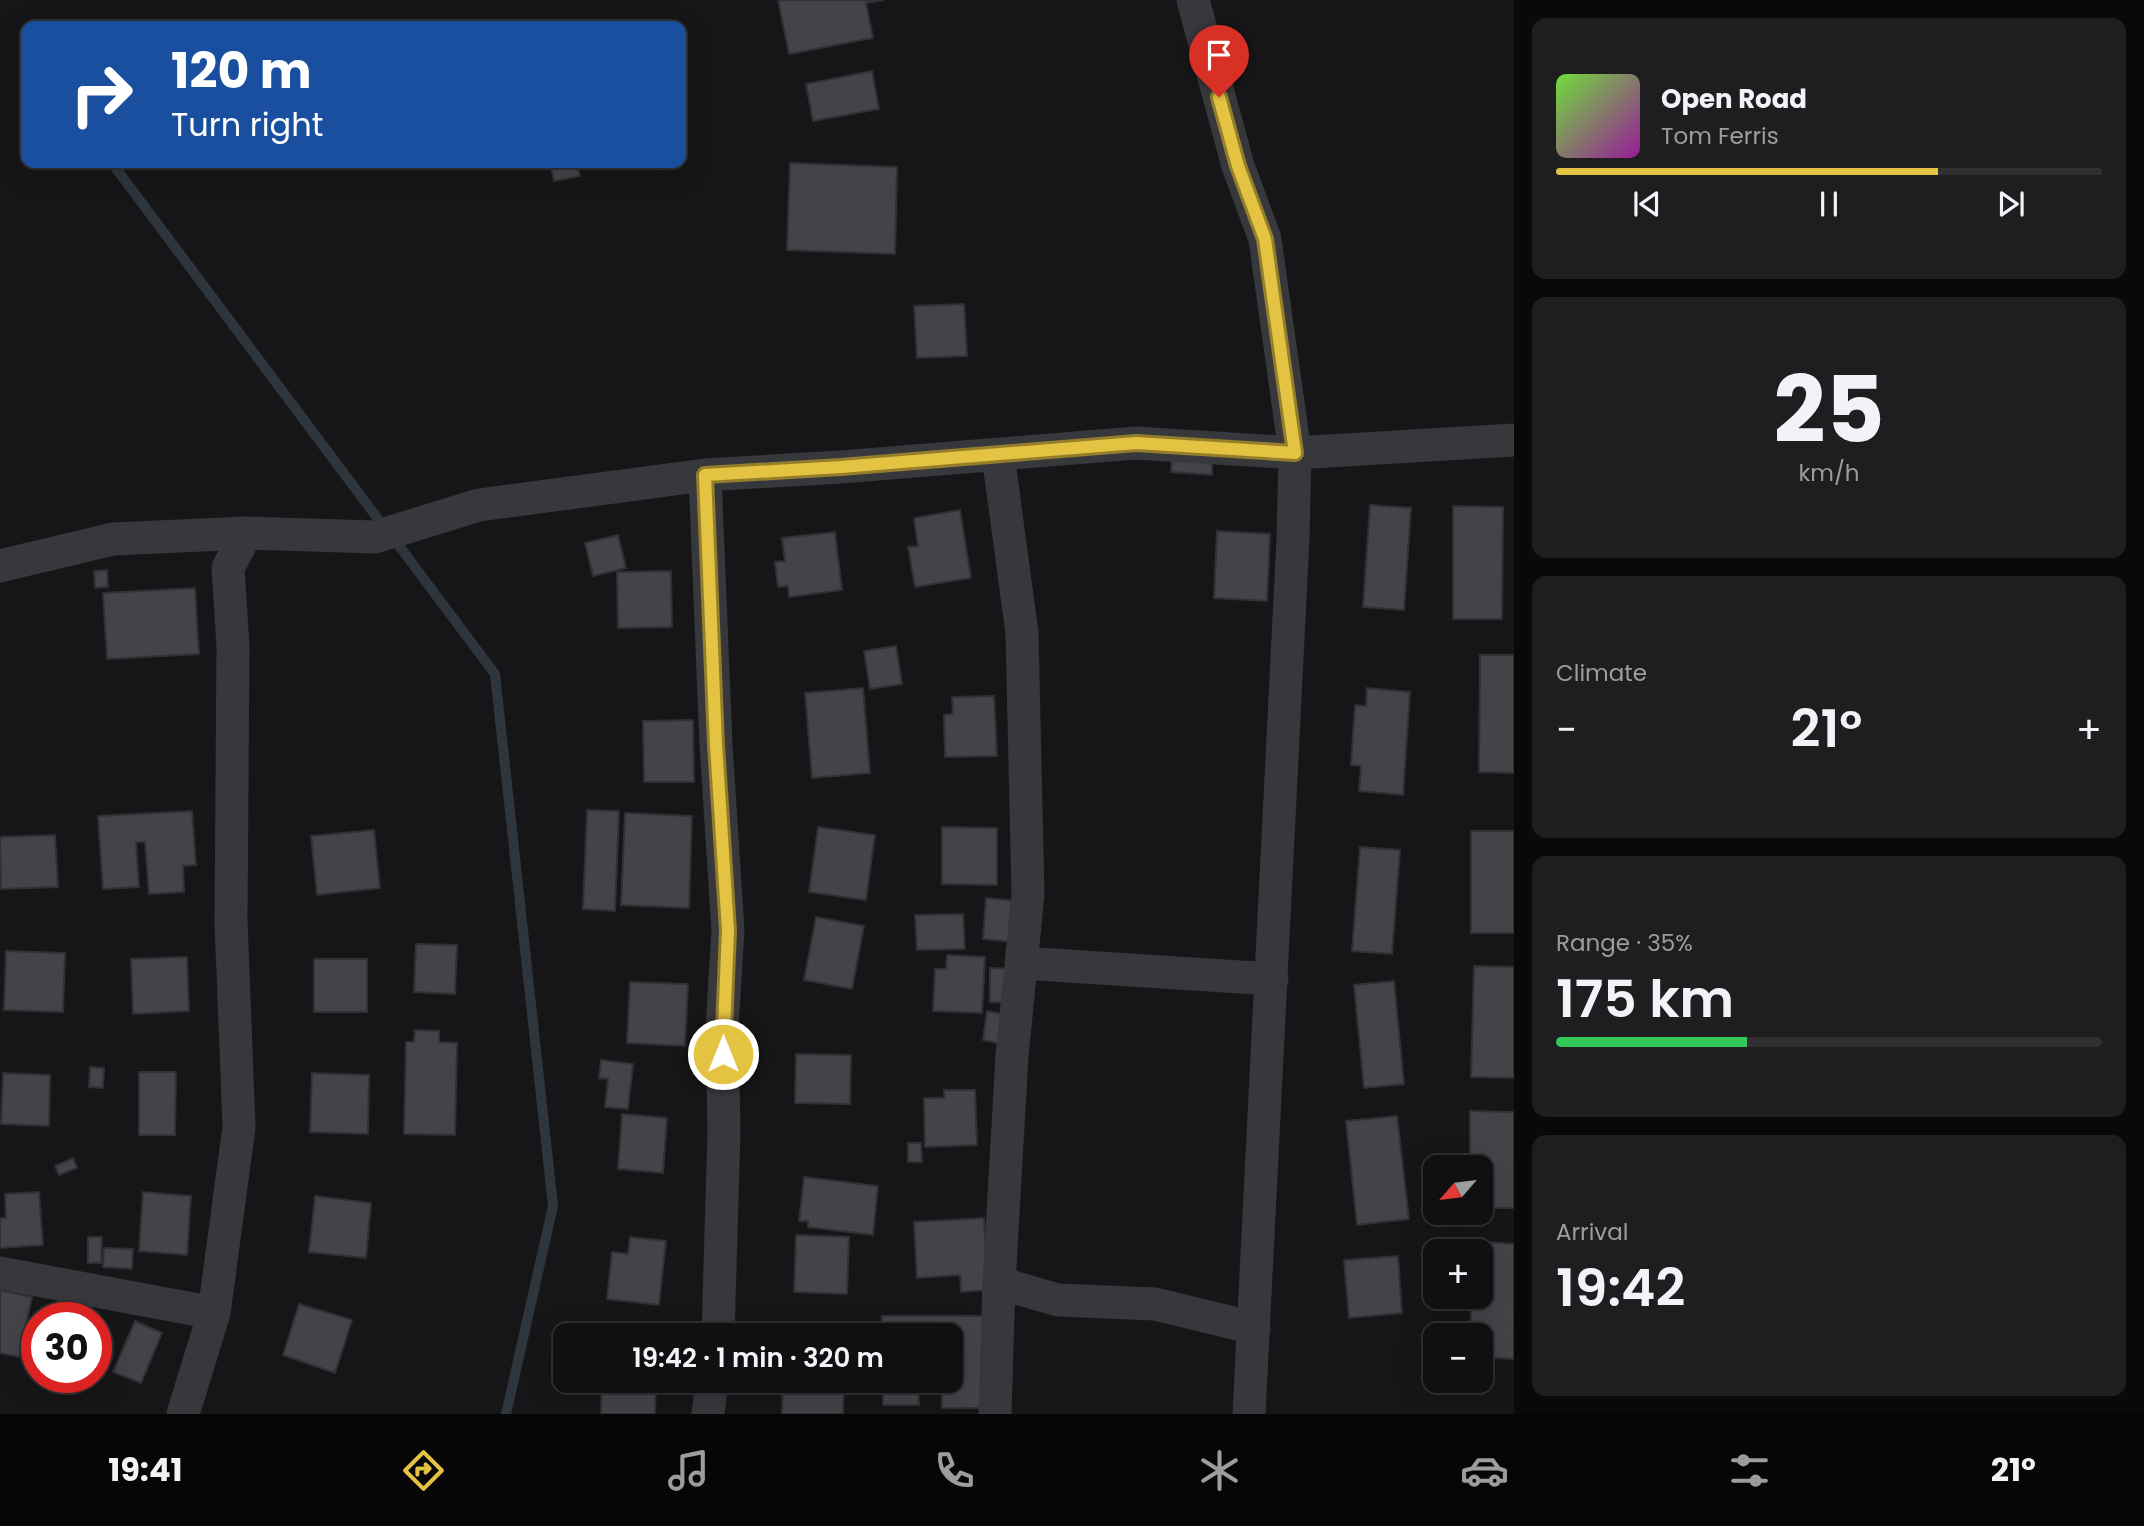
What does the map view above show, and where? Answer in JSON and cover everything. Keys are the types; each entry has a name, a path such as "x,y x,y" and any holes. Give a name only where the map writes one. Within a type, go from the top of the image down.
{"street":[{"path":"1193,0 1238,166 1265,239 1295,453 1272,979 1249,1414"},
{"path":"0,566 113,539 246,534 375,537 480,505 705,475 1136,443 1295,453 1514,440"},
{"path":"995,1414 999,1283 1012,1056 1028,894 1022,632 998,454"},
{"path":"705,475 716,745 728,930 722,1028 724,1132 718,1323"},
{"path":"183,1414 214,1313 239,1127 231,922 233,646 228,568 246,534"},
{"path":"1021,963 1272,979"},
{"path":"0,1273 214,1313"},
{"path":"999,1283 1058,1300 1155,1304 1254,1328"},
{"path":"708,1414 711,1393"}],"building":[{"path":"778,0 884,0 866,3 873,38 789,54"},
{"path":"872,71 879,109 813,121 806,84"},
{"path":"790,163 897,167 895,254 787,250"},
{"path":"551,168 578,168 580,176 554,181"},
{"path":"964,304 967,356 917,358 914,306"},
{"path":"1172,458 1212,461 1212,475 1171,472"},
{"path":"1370,505 1411,508 1404,610 1363,607"},
{"path":"1453,506 1503,507 1502,619 1453,619"},
{"path":"960,510 971,578 915,587 908,547 918,546 914,518"},
{"path":"1217,531 1270,534 1267,601 1214,598"},
{"path":"835,532 842,590 789,597 788,586 778,587 775,562 785,561 782,538"},
{"path":"618,535 626,568 593,576 585,543"},
{"path":"107,570 108,587 95,588 94,571"},
{"path":"671,571 672,627 618,628 617,572"},
{"path":"195,588 199,654 107,659 103,593"},
{"path":"896,646 902,684 870,689 864,651"},
{"path":"1480,655 1514,655 1514,773 1479,772"},
{"path":"863,688 870,773 812,778 805,693"},
{"path":"1367,688 1410,692 1403,795 1359,791 1361,766 1351,765 1355,705 1366,706"},
{"path":"994,696 997,756 945,757 944,715 953,714 952,697"},
{"path":"693,720 694,782 644,782 643,721"},
{"path":"587,810 619,811 615,911 583,909"},
{"path":"192,811 196,865 183,866 184,892 149,894 145,842 136,842 139,887 103,889 98,816"},
{"path":"625,813 692,816 689,908 621,905"},
{"path":"818,827 875,835 866,900 809,892"},
{"path":"942,827 997,828 997,885 942,884"},
{"path":"374,830 380,888 317,895 311,836"},
{"path":"1471,831 1514,831 1514,933 1471,933"},
{"path":"55,835 58,887 1,889 0,837"},
{"path":"1360,847 1400,850 1392,954 1352,951"},
{"path":"986,898 1017,901 1014,942 983,939"},
{"path":"963,914 965,949 917,950 915,915"},
{"path":"816,917 864,926 852,989 804,980"},
{"path":"416,944 457,945 455,994 414,992"},
{"path":"6,951 65,953 63,1012 4,1010"},
{"path":"947,955 985,957 982,1013 933,1011 935,969 946,969"},
{"path":"187,957 189,1011 133,1014 131,959"},
{"path":"314,959 367,959 367,1012 314,1012"},
{"path":"1474,966 1514,967 1514,1078 1471,1077"},
{"path":"990,968 1014,969 1014,1003 990,1002"},
{"path":"1394,981 1404,1084 1364,1088 1354,985"},
{"path":"630,982 688,984 685,1046 627,1043"},
{"path":"987,1011 1007,1015 1002,1044 983,1040"},
{"path":"415,1030 439,1031 439,1042 457,1043 455,1135 404,1134 406,1042 414,1042"},
{"path":"796,1054 851,1055 850,1104 795,1103"},
{"path":"601,1060 633,1064 628,1109 605,1107 608,1079 599,1078"},
{"path":"90,1067 104,1068 103,1088 89,1087"},
{"path":"139,1072 176,1072 175,1135 139,1135"},
{"path":"3,1073 50,1075 49,1126 1,1124"},
{"path":"312,1073 369,1075 368,1134 310,1132"},
{"path":"944,1090 975,1090 977,1145 925,1147 924,1098 944,1098"},
{"path":"1470,1111 1514,1112 1514,1208 1493,1208 1493,1155 1470,1155"},
{"path":"622,1114 667,1118 663,1173 618,1169"},
{"path":"1397,1116 1409,1219 1357,1225 1346,1121"},
{"path":"908,1143 921,1143 922,1162 908,1162"},
{"path":"73,1158 77,1168 59,1175 55,1166"},
{"path":"804,1177 878,1186 873,1235 808,1227 808,1221 799,1221"},
{"path":"39,1192 43,1245 0,1248 0,1218 6,1218 5,1194"},
{"path":"143,1192 191,1196 187,1255 139,1251"},
{"path":"315,1196 371,1203 366,1258 309,1252"},
{"path":"984,1218 988,1290 961,1292 960,1275 917,1278 914,1222"},
{"path":"796,1235 849,1237 847,1294 794,1292"},
{"path":"88,1237 102,1237 101,1263 88,1263"},
{"path":"630,1237 666,1241 659,1305 607,1299 612,1252 628,1254"},
{"path":"1493,1242 1514,1244 1514,1359 1493,1358 1493,1323 1471,1323 1471,1309 1493,1309"},
{"path":"104,1248 133,1249 132,1269 103,1267"},
{"path":"1398,1256 1402,1313 1349,1318 1344,1260"},
{"path":"0,1290 32,1297 31,1302 21,1302 19,1357 0,1353"},
{"path":"299,1304 352,1320 335,1373 283,1355"},
{"path":"882,1316 984,1316 985,1408 942,1408 942,1393 963,1393 963,1323 882,1323"},
{"path":"135,1321 162,1333 141,1383 113,1372"},
{"path":"602,1393 656,1393 655,1414 601,1414"},
{"path":"783,1393 844,1393 843,1414 782,1414"},
{"path":"883,1393 918,1393 919,1405 883,1405"}],"waterway":[{"path":"116,168 384,527"},
{"path":"394,539 495,674 553,1206 506,1414"}],"route":[{"path":"723,1054 728,930 716,745 705,475 1136,443 1295,453 1265,239 1238,166 1219,97"}]}
